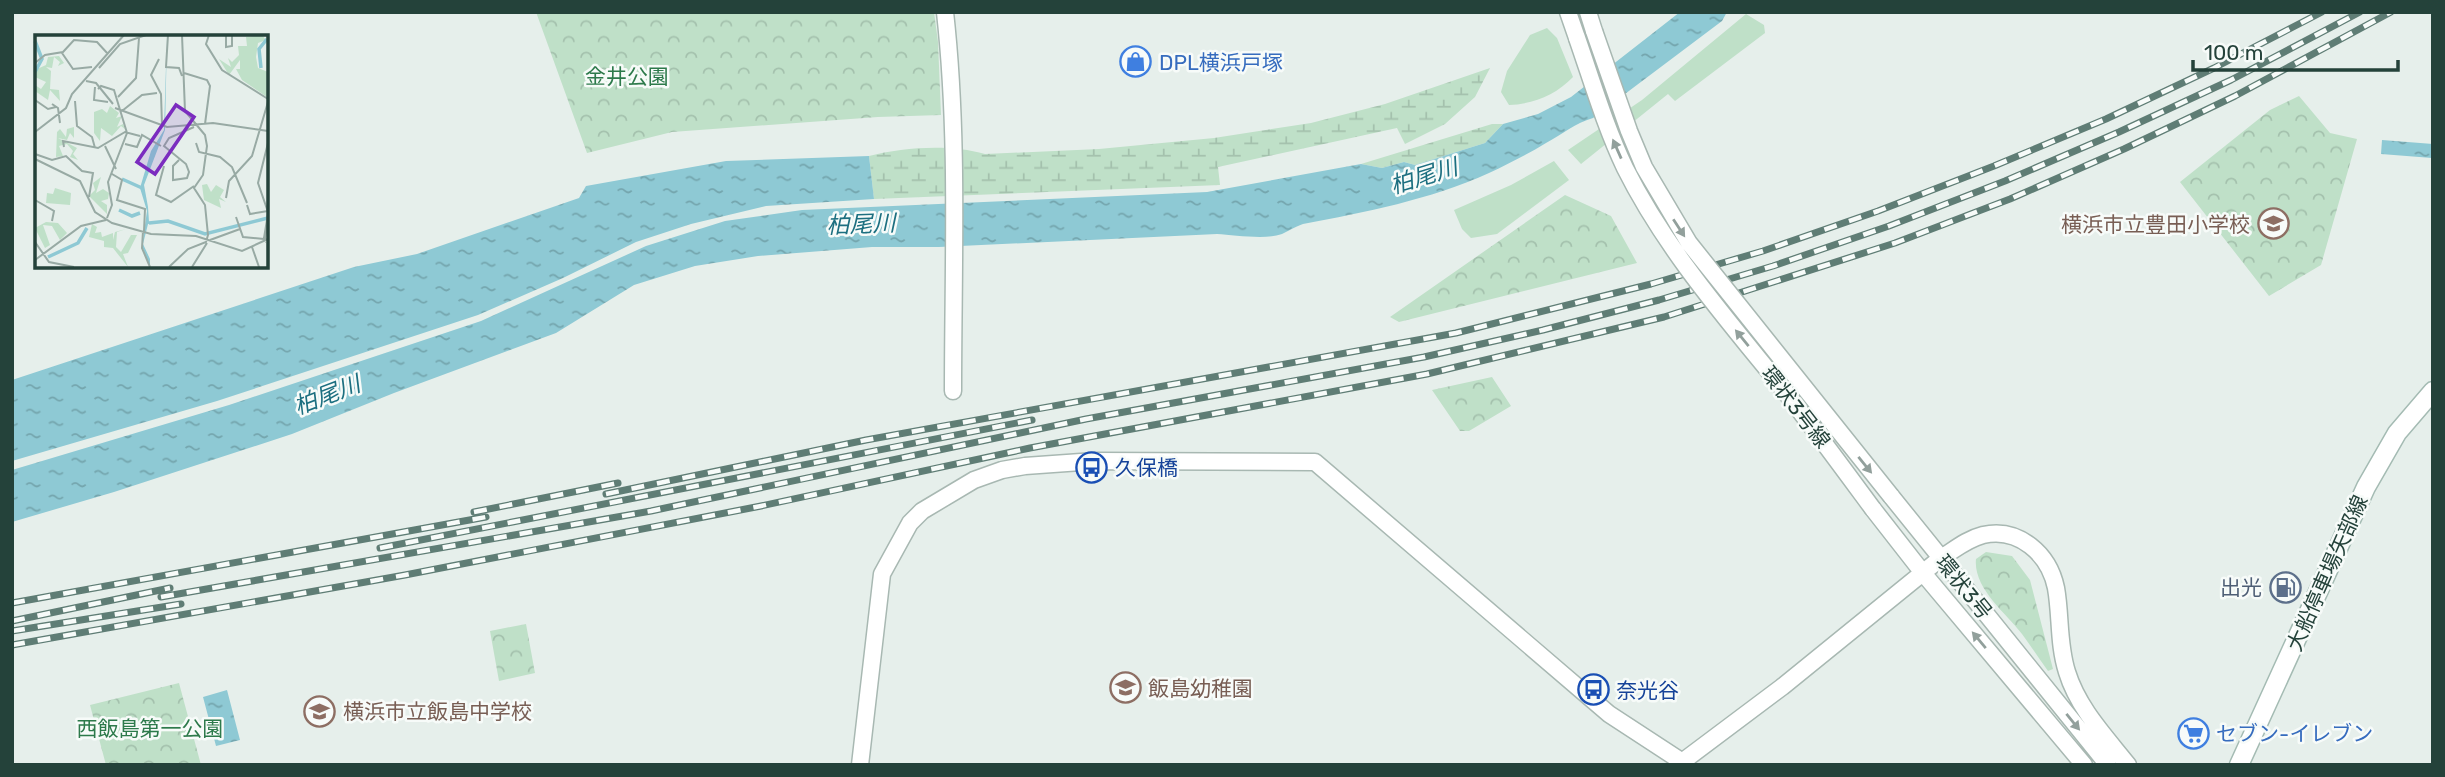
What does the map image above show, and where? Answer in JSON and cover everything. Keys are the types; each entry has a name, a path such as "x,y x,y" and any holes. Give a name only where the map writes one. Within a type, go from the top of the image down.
{"main road":[{"name":"大船停車場矢部線","path":"2239,765 2366,487 2397,433 2433,391"}],"street":[{"path":"945,12 949,43 953,147 953,391"},
{"name":"環状3号線","path":"1568,12 1608,128 1625,168 1659,227 1722,314 1812,425 1923,573 2084,765"},
{"name":"環状3号線","path":"1588,12 1629,131 1644,167 1671,215 1727,293 1891,496"},
{"path":"860,765 882,574 910,523 922,511 952,492 974,480 1002,470 1104,460 1315,461 1609,714 1685,763 1941,558 1969,540 1994,534 2020,539 2039,552 2052,573 2062,653 2073,688 2103,734 2128,765"},
{"name":"環状3号","path":"1891,496 2109,765"}],"green space":[{"name":"金井公園","path":"536,12 934,12 941,115 672,132 587,153"},
{"path":"1746,14 1764,25 1765,33 1675,101 1668,94 1581,164 1568,150 1642,100"},
{"path":"1547,28 1557,38 1573,77 1544,97 1509,105 1501,92 1507,71 1530,35"},
{"path":"1490,68 1475,97 1445,124 1405,144 1397,128 1218,167 1220,185 874,199 869,156 883,153 927,148 985,154 1099,149 1214,138 1311,123 1385,104"},
{"name":"横浜市立豊田小学校","path":"2299,96 2330,133 2357,139 2321,265 2269,296 2180,182 2270,110"},
{"path":"1492,124 1503,124 1485,143 1415,165 1404,162 1382,168 1361,164"},
{"path":"1554,161 1569,180 1497,234 1471,238 1462,229 1454,210 1511,185"},
{"path":"1565,195 1611,216 1637,263 1399,322 1390,317"},
{"path":"1492,377 1511,406 1469,431 1460,431 1432,390"},
{"path":"1986,552 2012,556 2030,580 2053,669 2048,671 2022,634 1985,590 1976,570 1976,559"},
{"path":"526,624 535,673 499,681 490,631"},
{"name":"西飯島第一公園","path":"179,683 201,765 106,765 90,705"}],"water":[{"name":"柏尾川","path":"1680,12 1727,12 1722,21 1593,118 1489,173 1443,191 1374,210 1303,224 1282,234 1267,237 1217,234 939,247 872,247 758,256 695,266 634,285 556,333 292,434 12,522 12,470 229,405 481,321 646,246 725,221 802,210 1207,192 1361,164 1382,168 1404,162 1415,165 1485,143 1503,124 1538,114 1571,97"},
{"path":"2382,140 2433,144 2432,158 2381,154"},
{"path":"869,156 874,199 766,206 691,224 636,242 478,315 217,401 12,461 12,380 354,267 417,254 579,198 586,186 726,161"},
{"path":"227,690 240,740 216,746 203,697"}],"railway":[{"path":"606,494 866,440 1456,333 1651,284 1763,251 1878,211 1994,166 2106,119 2214,68 2322,12"},
{"path":"161,597 651,511 1086,419 1424,357 1659,300 1773,266 1889,226 2005,181 2231,80 2360,12"},
{"path":"12,645 405,575 761,506 1030,448 1427,374 1664,317 1895,243 2010,199 2235,96 2391,12"},
{"path":"380,548 1032,420"},
{"path":"474,512 618,483"},
{"path":"12,603 486,517"},
{"path":"12,621 170,588"},
{"path":"12,631 181,604"}],"place":[{"name":"DPL横浜戸塚","path":"1136,62"},
{"name":"横浜市立豊田小学校","path":"2273,224"},
{"name":"久保橋","path":"1092,467"},
{"name":"出光","path":"2285,587"},
{"name":"飯島幼稚園","path":"1125,688"},
{"name":"奈光谷","path":"1593,690"},
{"name":"横浜市立飯島中学校","path":"320,711"},
{"name":"セブン-イレブン","path":"2193,733"}]}
